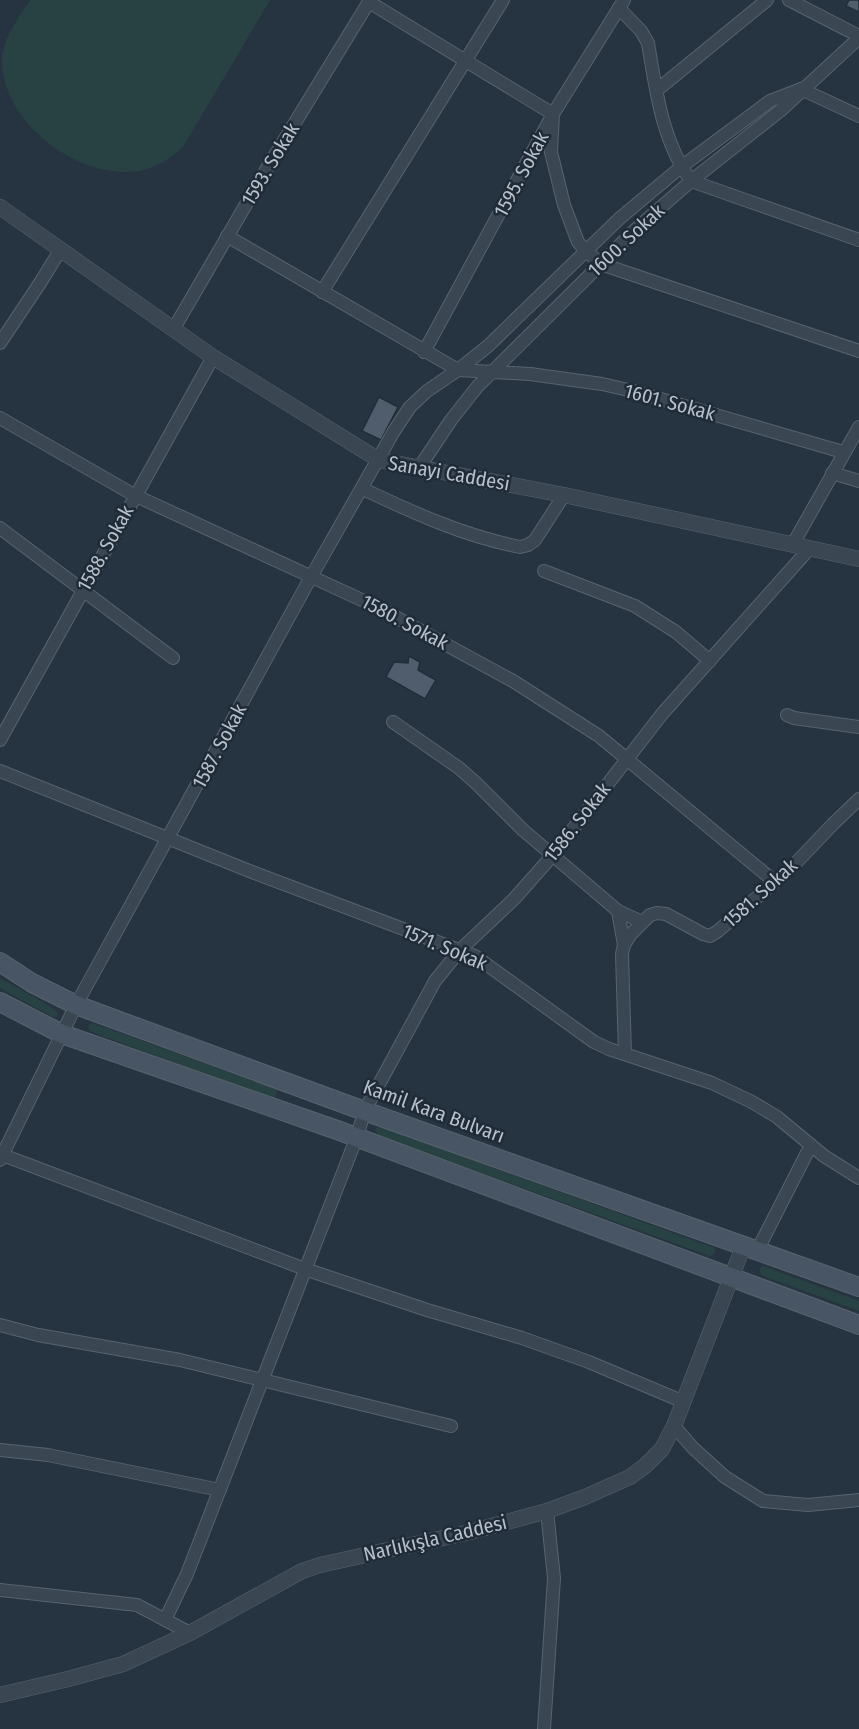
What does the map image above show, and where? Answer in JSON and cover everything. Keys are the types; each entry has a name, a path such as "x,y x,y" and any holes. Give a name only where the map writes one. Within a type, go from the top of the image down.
{"main road":[{"name":"Kamil Kara Bulvarı","path":"0,962 32,983 76,1005 859,1287"},
{"path":"0,1002 62,1034 337,1130 859,1325"}],"street":[{"path":"322,292 503,0"},
{"path":"657,90 767,0"},
{"path":"789,0 859,37"},
{"path":"369,1 553,114 551,152 557,183 571,226 585,250 601,264 859,351"},
{"name":"1593. Sokak","path":"173,330 369,1"},
{"path":"621,4 648,43 667,137 681,167 691,181 859,240"},
{"name":"1595. Sokak","path":"424,352 553,114 621,4"},
{"name":"1600. Sokak","path":"419,468 457,413 492,371 636,228 781,110 859,37"},
{"path":"801,89 859,116"},
{"name":"1587. Sokak","path":"1,1156 76,1005 311,577 410,407 509,326 585,250 681,167 770,101 801,89"},
{"name":"Sanayi Caddesi","path":"0,207 213,357 379,460 564,495 859,560"},
{"path":"227,236 458,370"},
{"path":"0,343 60,249"},
{"name":"1588. Sokak","path":"0,740 134,495 213,357"},
{"name":"1601. Sokak","path":"458,370 568,379 633,391 843,452"},
{"name":"1580. Sokak","path":"0,418 134,495 377,607 484,664 599,736 775,882"},
{"path":"793,544 859,427"},
{"path":"832,473 859,481"},
{"path":"363,489 455,530 519,547 535,540 564,495"},
{"path":"0,528 173,658"},
{"name":"1586. Sokak","path":"165,1620 187,1574 220,1490 356,1139 365,1110 435,981 460,950 514,899 552,856 662,714 810,548"},
{"path":"544,571 635,606 676,632 710,661"},
{"path":"787,715 794,718 859,727"},
{"path":"393,722 468,776 552,856 618,911 642,922 624,945"},
{"name":"1571. Sokak","path":"0,771 460,950 487,963 594,1042 733,1092 777,1117 839,1167 859,1178"},
{"name":"1581. Sokak","path":"642,922 650,915 666,914 710,936 775,882 859,799"},
{"path":"618,911 624,945 622,954 625,1054"},
{"path":"750,1249 811,1145"},
{"path":"1,1156 306,1269 534,1342 589,1362 684,1402"},
{"name":"Narlıkışla Caddesi","path":"0,1695 123,1664 190,1633 302,1571 341,1560 438,1541 547,1511 630,1477 662,1449 684,1402 731,1278 750,1249"},
{"path":"0,1325 38,1335 180,1360 451,1426"},
{"path":"674,1426 693,1448 725,1477 763,1501 808,1505 859,1500"},
{"path":"0,1450 48,1455 220,1490"},
{"path":"544,1729 554,1578 547,1511"},
{"path":"0,1590 137,1605 190,1633"}],"green space":[{"path":"30,0 270,0 183,147 154,166 143,170 120,172 95,168 71,158 49,144 30,126 15,105 5,82 3,50 17,20"},
{"path":"0,978 55,1010 58,1013 57,1017 53,1017 0,988"},
{"path":"92,1023 274,1088 277,1094 274,1098 268,1097 102,1036 90,1031 88,1026"},
{"path":"381,1127 715,1248 715,1253 710,1256 379,1136 375,1130"},
{"path":"763,1266 859,1301 859,1311 763,1276 759,1270"}],"building":[{"path":"849,0 859,0 859,12 846,6"},
{"path":"379,397 398,407 381,440 362,431"},
{"path":"409,656 420,662 418,670 436,680 425,699 386,677 394,662 408,663"}]}
